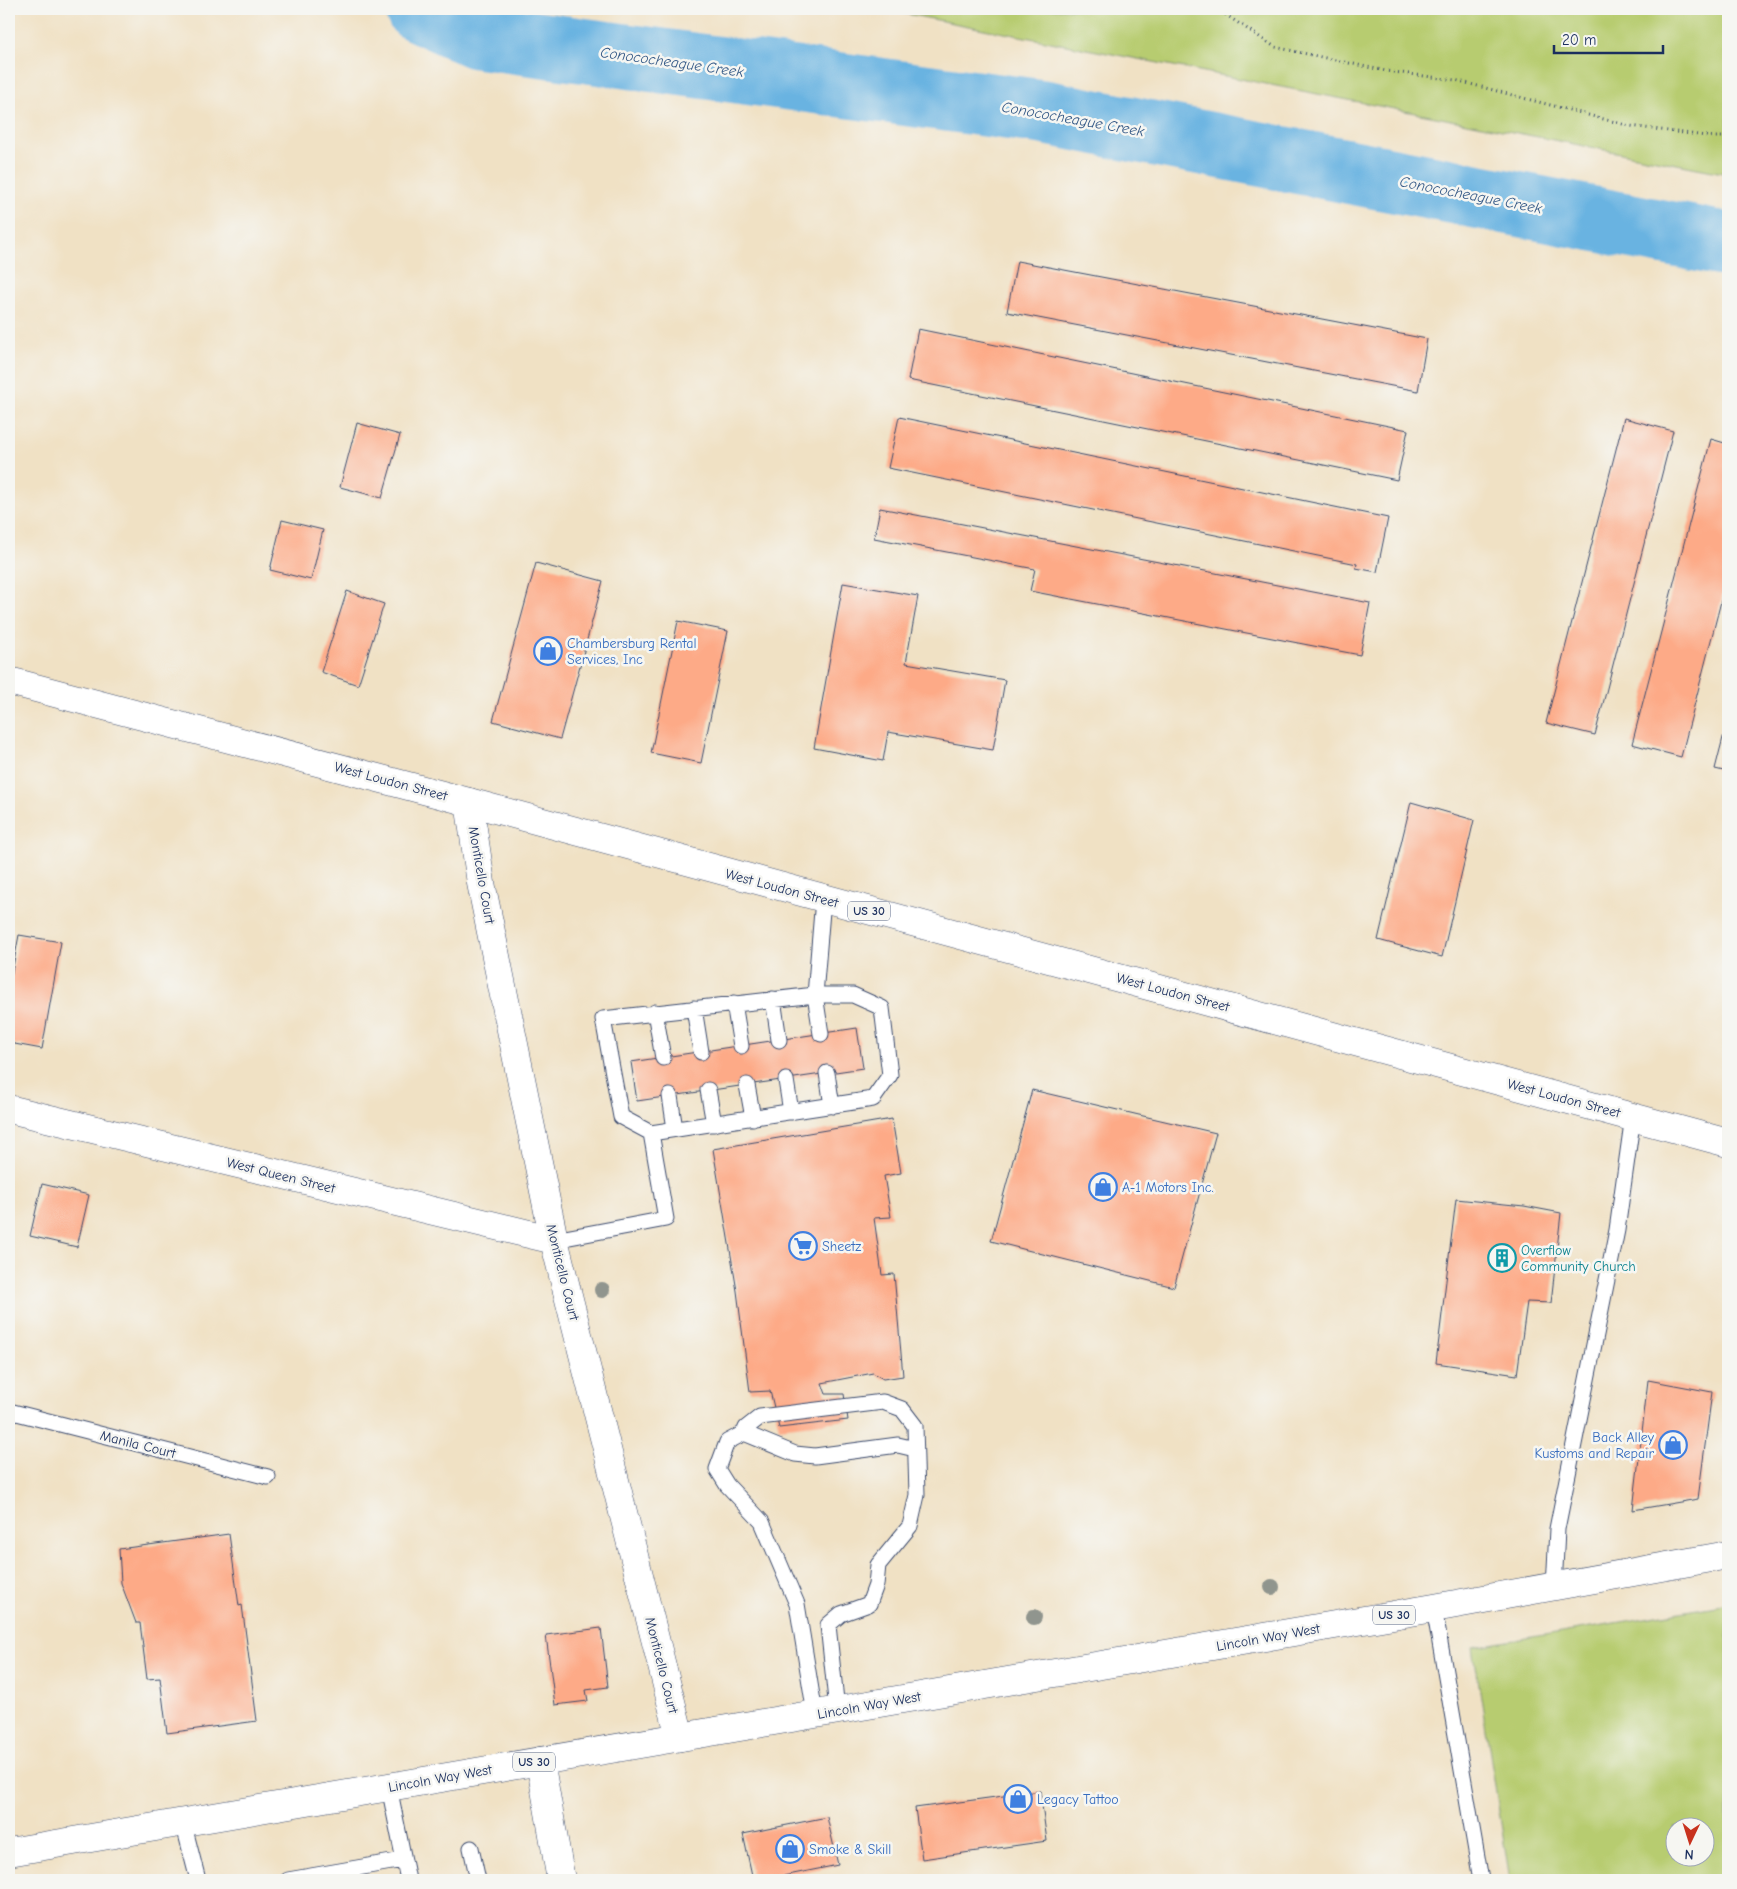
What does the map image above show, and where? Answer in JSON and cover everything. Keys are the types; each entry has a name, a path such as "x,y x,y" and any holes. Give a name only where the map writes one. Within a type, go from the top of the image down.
{"main road":[{"name":"West Loudon Street","path":"9,681 1286,1021 1728,1143"},
{"name":"Monticello Court","path":"469,802 481,883 554,1240 680,1737"},
{"name":"West Queen Street","path":"9,1109 554,1240"},
{"name":"Lincoln Way West","path":"9,1852 1554,1588 1728,1555"},
{"path":"540,1760 561,1880"}],"lane":[{"path":"821,1034 815,995 823,899"},
{"path":"815,995 853,995 882,1008 890,1075 873,1099 651,1133 621,1117 603,1019 773,1000 815,995"},
{"path":"773,1000 779,1040"},
{"path":"734,1003 741,1046"},
{"path":"694,1008 701,1052"},
{"path":"655,1012 663,1058"},
{"path":"827,1073 832,1106"},
{"path":"786,1080 791,1112"},
{"path":"747,1085 754,1118"},
{"path":"708,1090 714,1124"},
{"path":"670,1096 675,1129"},
{"path":"1554,1588 1557,1529 1617,1230 1632,1116"},
{"path":"554,1240 666,1219 651,1133"},
{"path":"883,1402 902,1409 915,1426 917,1495 910,1526 878,1565 876,1584 869,1604 841,1614 828,1625 826,1712 797,1604 762,1522 727,1485 717,1470 727,1442 744,1433 746,1428 760,1417 883,1402"},
{"name":"Manila Court","path":"9,1411 268,1477"},
{"path":"744,1433 795,1454 814,1456 898,1445 916,1450"},
{"path":"1434,1608 1481,1880"},
{"path":"389,1787 408,1880"},
{"path":"183,1822 198,1880"},
{"path":"471,1848 478,1880"},
{"path":"288,1880 403,1860"}],"path":[{"path":"1217,9 1274,48 1386,71 1455,80 1630,126 1714,138 1728,137"}],"green space":[{"path":"881,9 1728,9 1728,174"},
{"path":"1728,1604 1728,1880 1510,1880 1473,1647"}],"building":[{"path":"1017,261 1427,339 1418,391 1007,312"},
{"path":"918,329 1408,430 1397,480 908,380"},
{"path":"899,417 1388,518 1377,572 1356,568 1357,564 888,468"},
{"path":"1624,418 1673,431 1595,735 1546,723"},
{"path":"357,423 400,435 382,498 340,487"},
{"path":"1711,439 1728,444 1728,574 1681,757 1632,744"},
{"path":"880,508 1370,603 1360,655 1030,591 1035,569 874,538"},
{"path":"282,520 323,530 311,580 270,570"},
{"name":"Chambersburg Rental Services, Inc","path":"536,563 603,581 560,739 493,721"},
{"path":"843,583 918,596 906,663 1005,680 993,750 888,732 883,761 814,748"},
{"path":"347,591 384,604 358,685 321,672"},
{"path":"678,621 728,631 701,763 651,753"},
{"path":"1728,718 1728,772 1715,769"},
{"path":"1411,802 1474,820 1442,957 1378,940"},
{"path":"19,935 61,942 42,1049 9,1043 9,988"},
{"path":"857,1028 863,1068 637,1101 631,1062"},
{"name":"A-1 Motors Inc.","path":"1032,1090 1216,1133 1174,1287 991,1241"},
{"name":"Sheetz","path":"892,1119 901,1173 884,1176 891,1217 874,1218 882,1275 894,1274 903,1376 883,1379 873,1373 822,1383 826,1394 844,1394 848,1420 779,1428 770,1391 750,1392 737,1291 713,1149"},
{"path":"42,1184 89,1195 77,1247 30,1236"},
{"name":"Overflow Community Church","path":"1456,1199 1524,1206 1561,1213 1551,1303 1527,1302 1517,1375 1436,1363"},
{"name":"Back Alley Kustoms and Repair","path":"1648,1380 1712,1392 1698,1499 1633,1510"},
{"path":"229,1534 239,1606 242,1605 257,1721 167,1733 160,1678 147,1679 140,1623 136,1623 121,1583 119,1549"},
{"path":"601,1628 608,1687 586,1690 588,1701 555,1705 546,1635"},
{"path":"1040,1791 1047,1841 922,1859 915,1808"},
{"name":"Smoke & Skill","path":"827,1817 838,1865 763,1880 753,1880 743,1834"}],"waterway":[{"name":"Conococheague Creek","path":"417,9 476,36 1043,112 1728,245"}],"place":[{"name":"Chambersburg Rental Services, Inc","path":"548,651"},
{"name":"A-1 Motors Inc.","path":"1103,1187"},
{"name":"Sheetz","path":"803,1246"},
{"name":"Overflow Community Church","path":"1502,1258"},
{"name":"Back Alley Kustoms and Repair","path":"1673,1445"},
{"name":"Legacy Tattoo","path":"1018,1799"},
{"name":"Smoke & Skill","path":"790,1849"}]}
